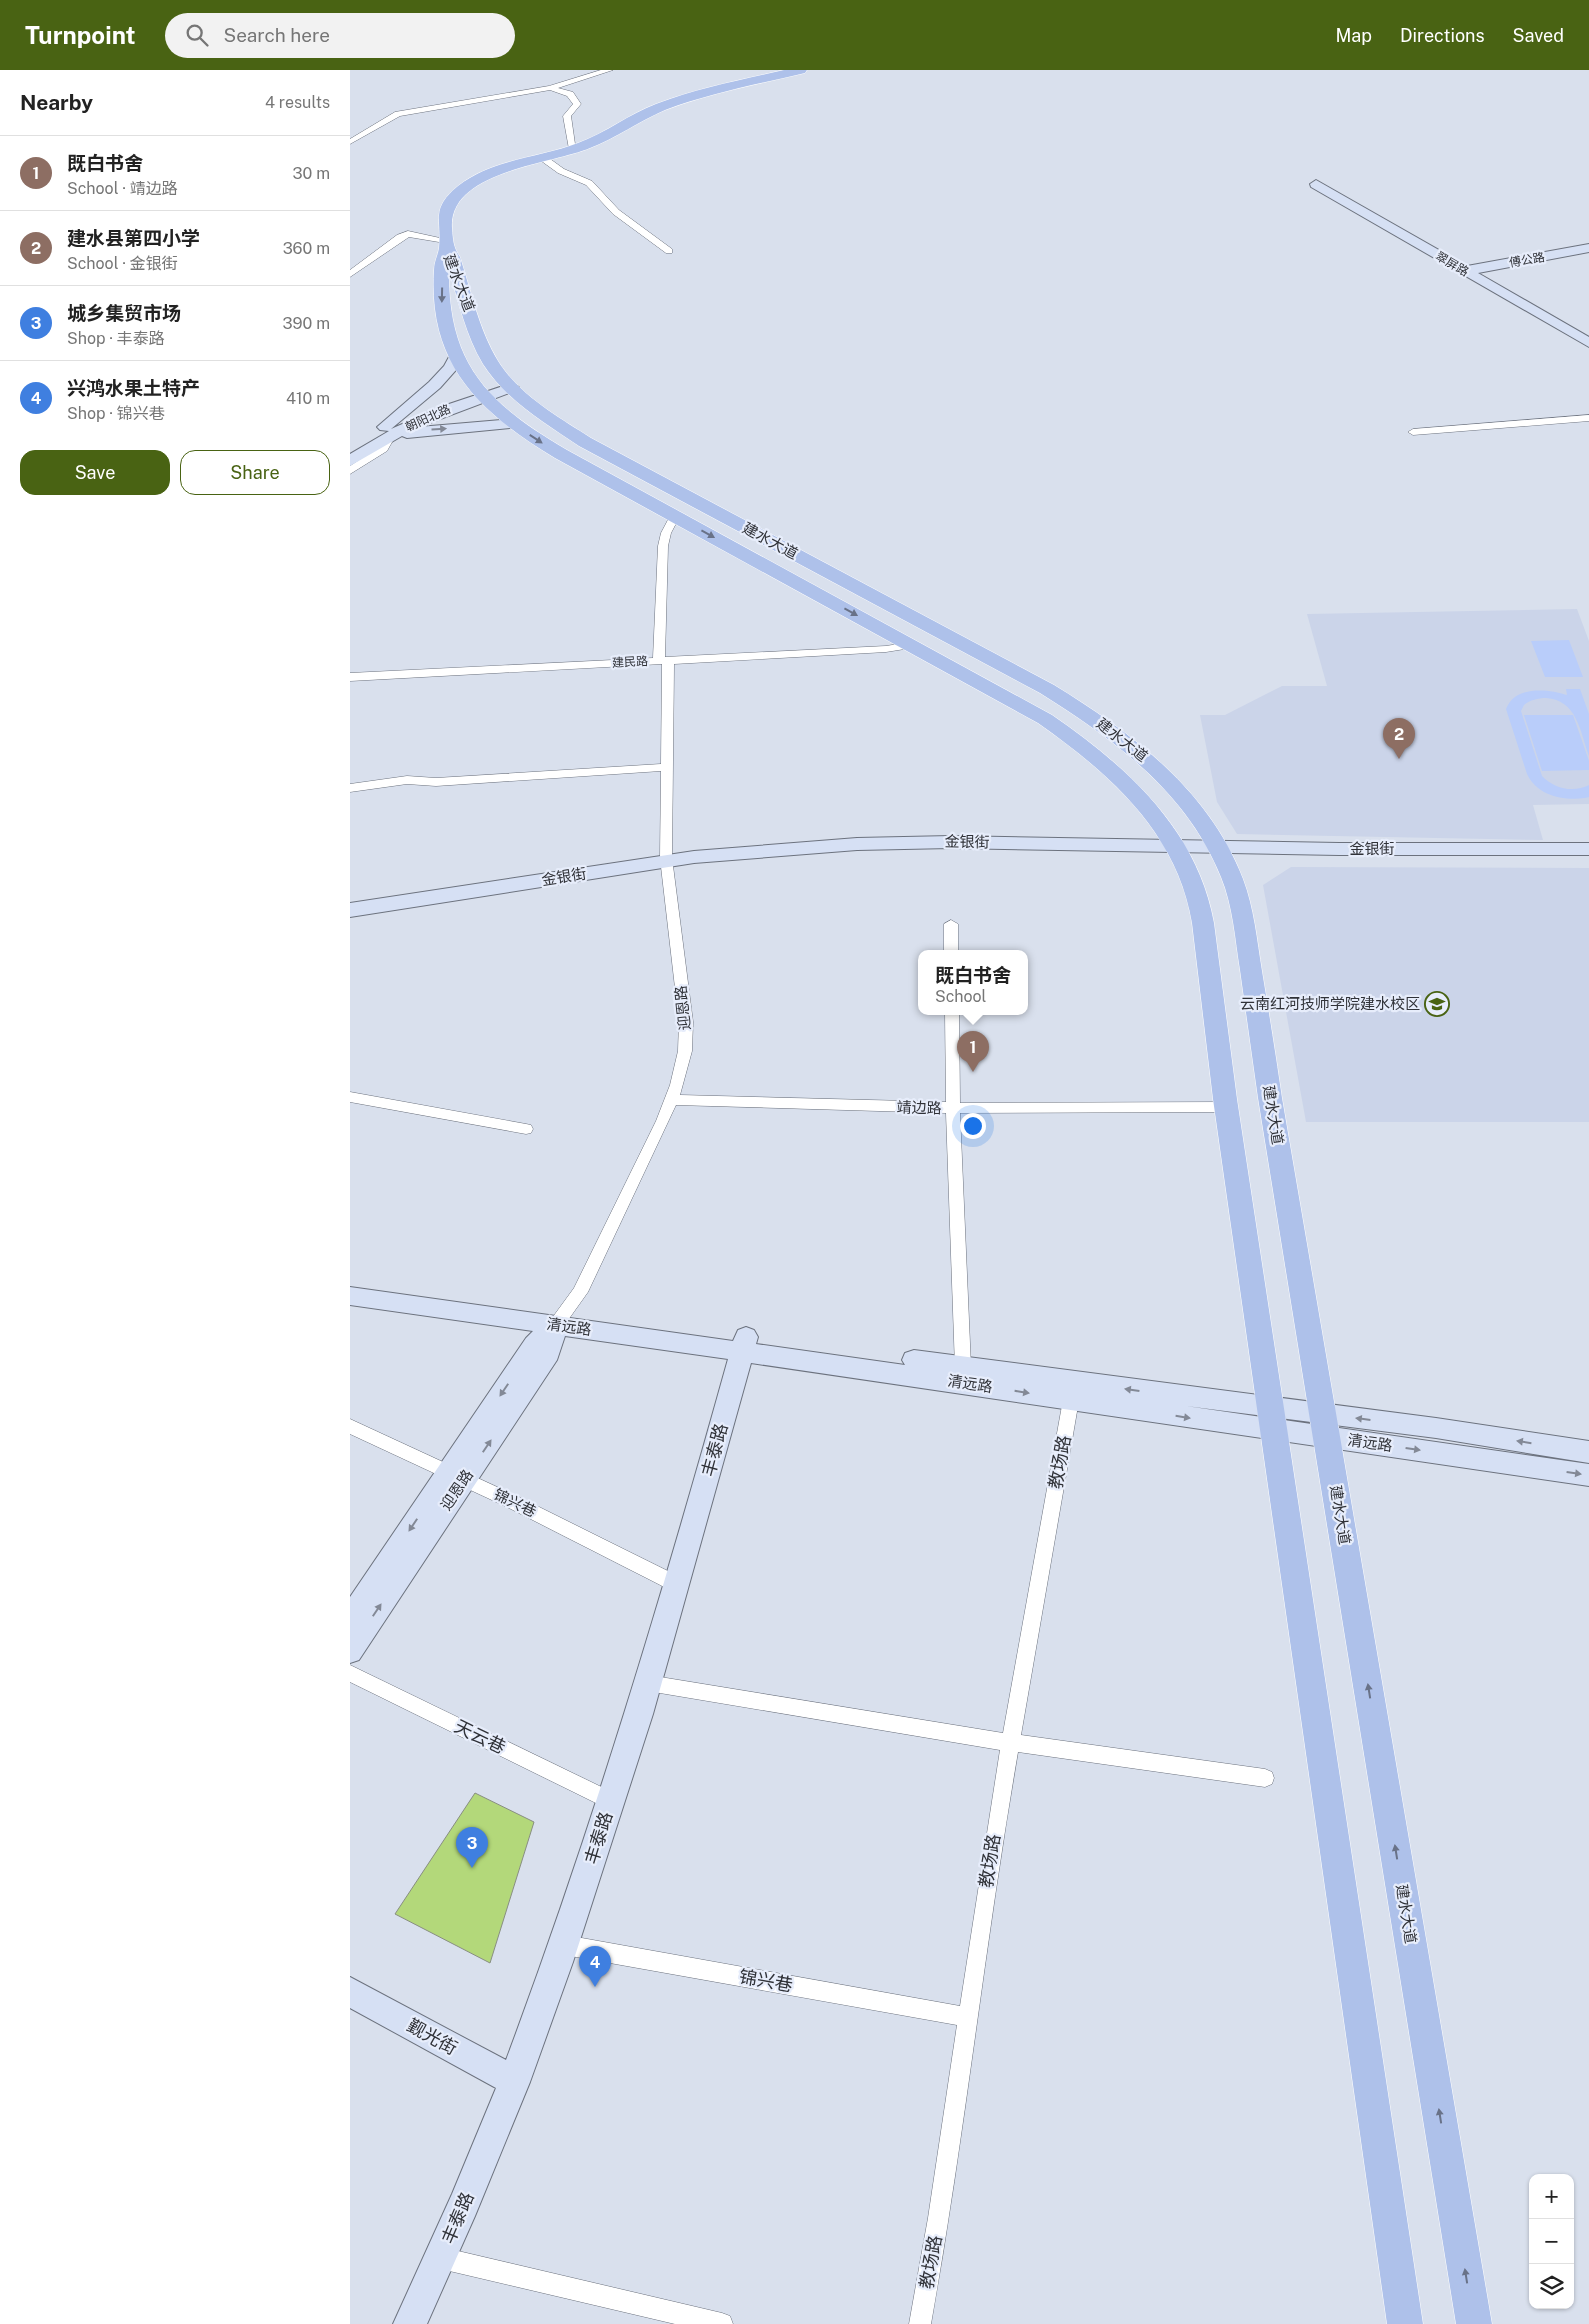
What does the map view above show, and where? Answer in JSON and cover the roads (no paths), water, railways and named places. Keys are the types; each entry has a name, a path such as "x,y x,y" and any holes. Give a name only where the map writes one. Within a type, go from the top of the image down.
{"main road":[{"path":"445,243 445,213 453,200 462,191 497,171 594,141 662,107 800,70"},
{"name":"建水大道","path":"445,243 442,263 442,315 455,358 481,393 514,424 547,446 1022,706 1085,746 1114,770 1136,794 1175,846 1192,882 1201,912 1272,1419 1405,2324"},
{"name":"建水大道","path":"445,243 452,258 482,346 491,363 509,384 538,411 572,435 1038,685 1096,720 1130,744 1159,770 1194,812 1218,847 1232,877 1242,910 1325,1426 1474,2324"}],"street":[{"path":"350,142 398,114 550,88 609,70"},
{"path":"550,88 570,94 577,104 567,116 573,149"},
{"path":"543,158 561,171 589,183 616,212 670,251"},
{"name":"翠屏路","path":"1316,184 1589,343"},
{"path":"350,274 400,237 408,234 445,243"},
{"name":"傅公路","path":"1465,271 1589,248"},
{"path":"350,471 383,449 388,431 401,411 446,374 455,358"},
{"name":"朝阳北路","path":"350,451 388,431 429,416 481,393 509,384"},
{"path":"1413,432 1589,418"},
{"path":"388,431 514,424"},
{"name":"朝阳北路","path":"350,461 388,431"},
{"name":"迎恩路","path":"350,1619 549,1353 560,1319 580,1292 672,1100 682,1068 687,1028 666,861 667,767 663,660 663,546 666,533 675,516"},
{"name":"建民路","path":"350,677 886,649 911,645"},
{"path":"350,788 407,780 436,782 667,767"},
{"name":"金银街","path":"350,910 666,861 778,849 895,842 1218,847 1589,849"},
{"path":"951,924 952,950"},
{"path":"952,1015 953,1108 963,1367"},
{"path":"350,1097 526,1129"},
{"name":"靖边路","path":"672,1100 953,1108 1227,1107"},
{"name":"清远路","path":"350,1282 560,1319"},
{"name":"清远路","path":"350,1296 560,1319 744,1344 963,1367 1272,1419 1325,1426 1589,1475"},
{"name":"清远路","path":"744,1344 1071,1400 1272,1419"},
{"name":"丰泰路","path":"410,2324 441,2258 515,2082 564,1945 678,1584 744,1344"},
{"name":"教场路","path":"920,2324 939,2218 967,2016 1011,1742 1071,1400"},
{"name":"锦兴巷","path":"350,1426 678,1584"},
{"name":"清远路","path":"1325,1426 1436,1428 1589,1452"},
{"name":"迎恩路","path":"350,1651 456,1476"},
{"name":"天云巷","path":"350,1674 611,1801"},
{"path":"648,1683 1011,1742 1265,1778"},
{"name":"锦兴巷","path":"564,1945 967,2016"},
{"name":"觐光街","path":"350,1992 515,2082"},
{"path":"441,2258 722,2324"}],"place":[{"name":"建水县第四小学","path":"1399,759"},
{"name":"云南红河技师学院建水校区","path":"1437,1004"},
{"name":"既白书舍","path":"973,1072"},
{"name":"城乡集贸市场","path":"472,1868"},
{"name":"兴鸿水果土特产","path":"595,1987"}]}
